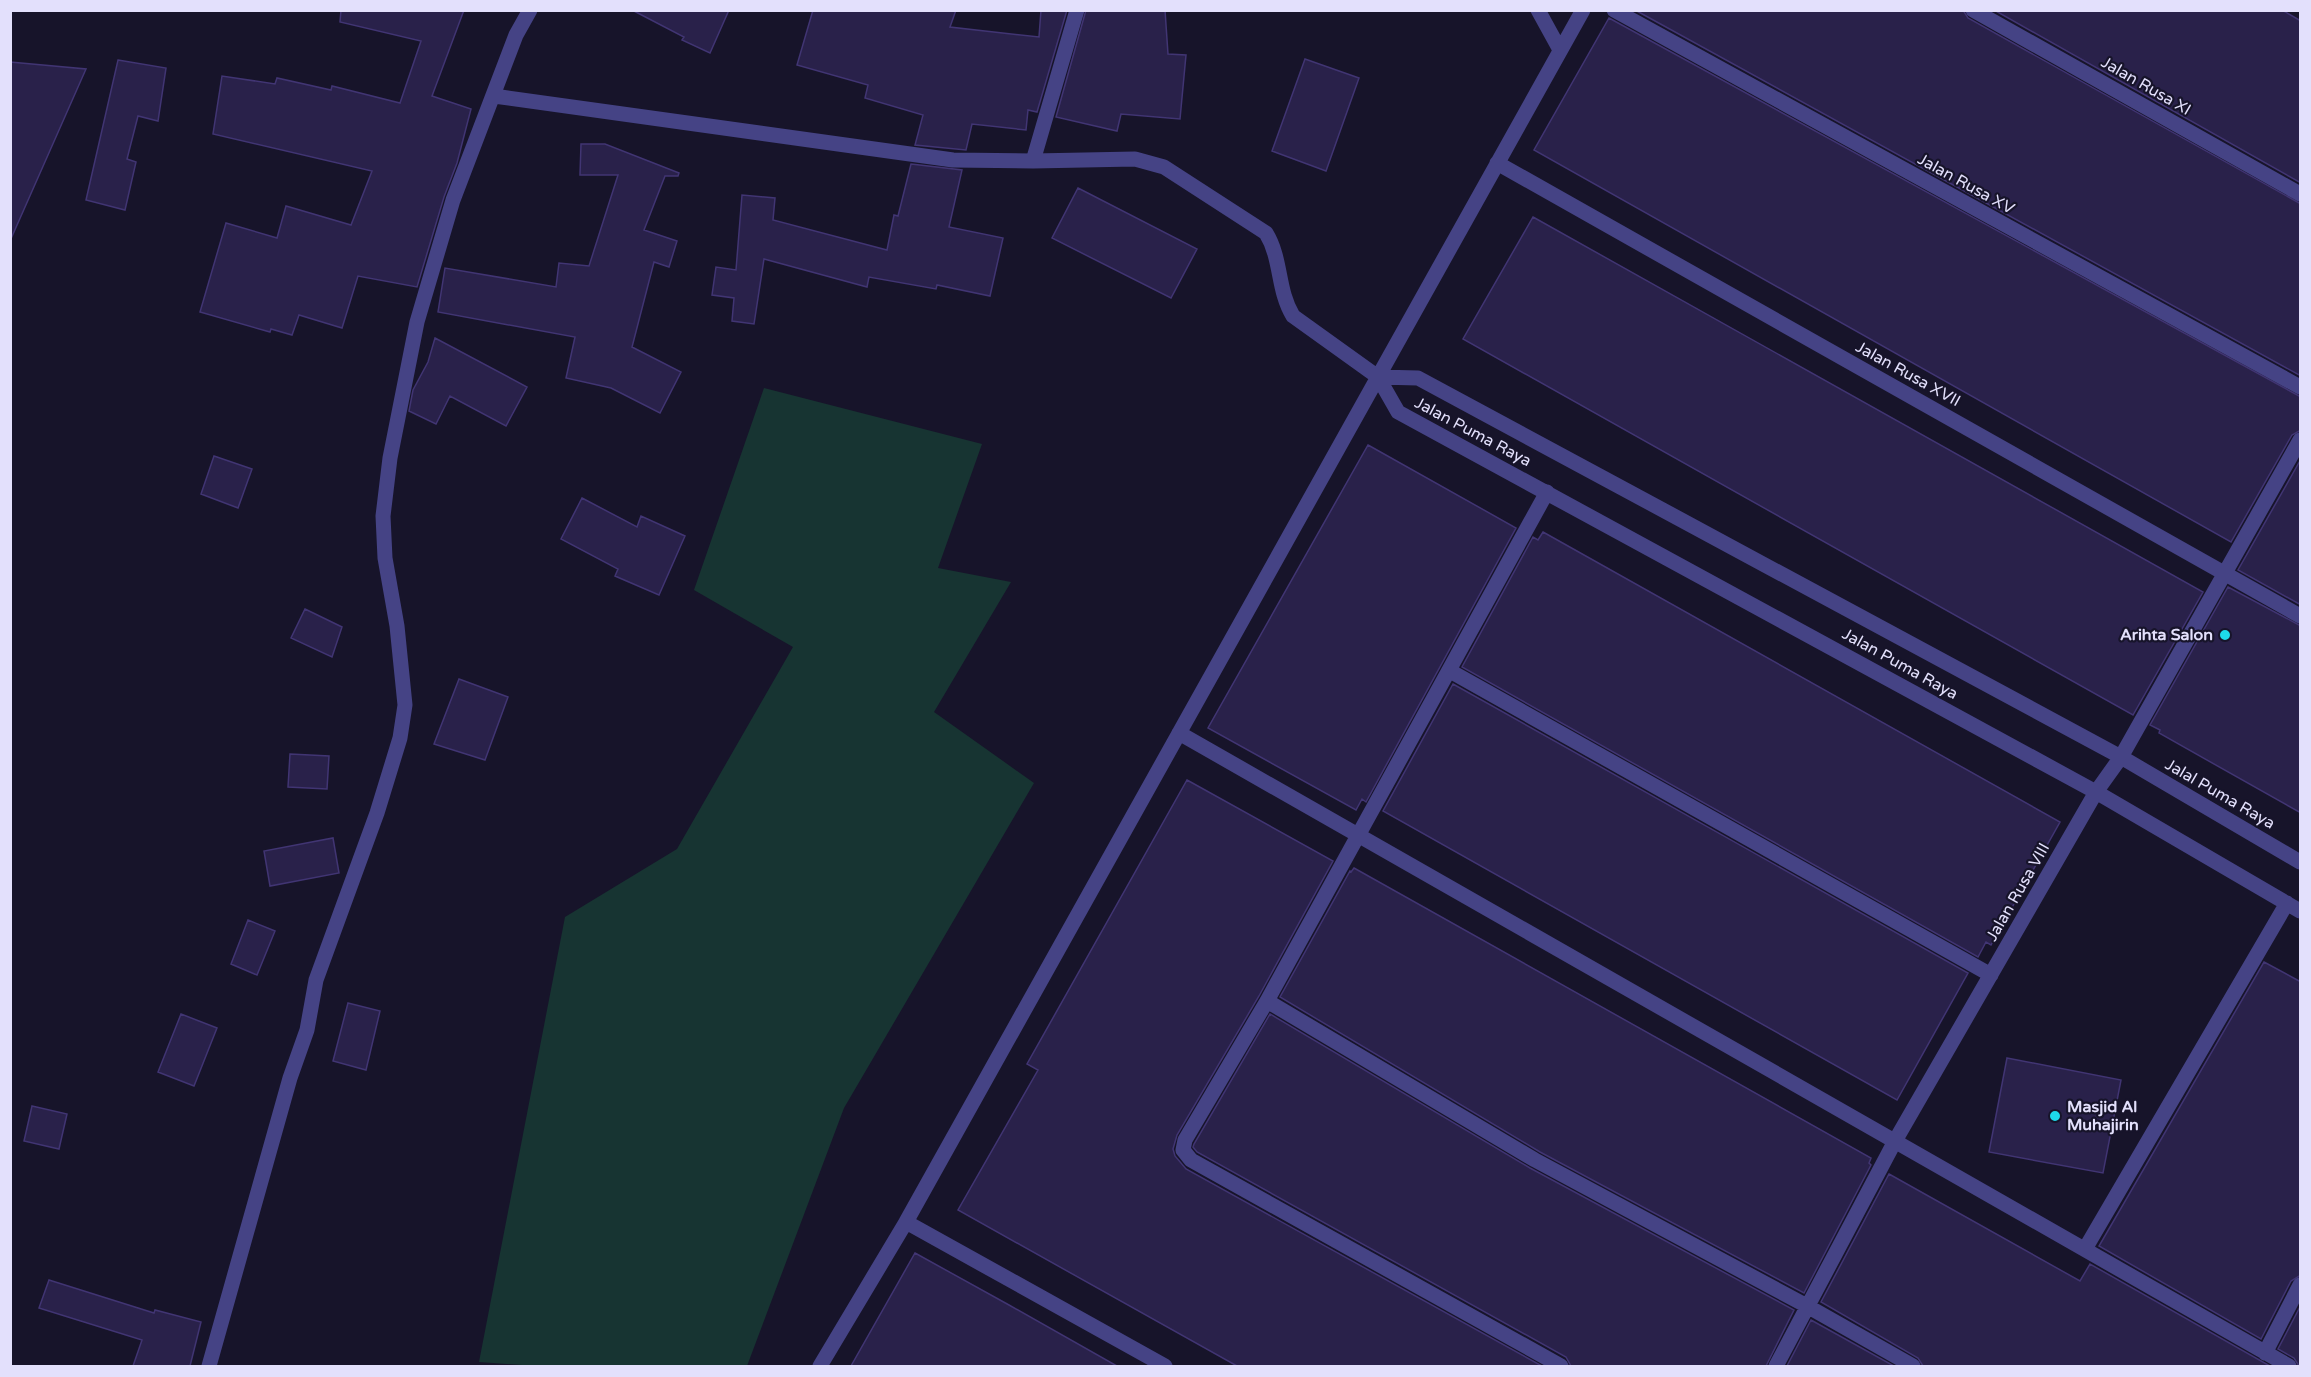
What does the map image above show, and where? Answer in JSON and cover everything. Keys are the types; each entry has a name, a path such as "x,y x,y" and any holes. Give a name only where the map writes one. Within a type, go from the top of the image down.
{"street":[{"path":"209,1366 290,1078 307,1030 316,980 377,813 400,738 405,705 397,626 385,558 383,516 390,458 417,322 453,200 516,35 530,10"},
{"path":"1034,161 1077,10"},
{"path":"1538,10 1560,50"},
{"path":"820,1366 906,1222 1582,10"},
{"name":"Jalan Rusa XV","path":"1614,10 2301,387"},
{"name":"Jalan Rusa XI","path":"1973,10 2301,194"},
{"path":"494,96 953,160 1135,159 1164,167 1266,233 1275,247 1284,302 1293,316 1378,377"},
{"name":"Jalan Rusa XVII","path":"1497,164 2301,616"},
{"name":"Jalan Puma Raya","path":"1378,377 1398,412 2096,792 2301,911"},
{"name":"Jalan Puma Raya","path":"1378,377 1418,378 2121,757"},
{"name":"Jalan Rusa VIII","path":"1776,1366 1895,1141 2096,792 2121,757 2301,440"},
{"path":"1546,492 1267,1000 1185,1140 1183,1150 1191,1160 1561,1366"},
{"path":"1450,670 1990,975"},
{"path":"1179,733 2289,1366"},
{"name":"Jalal Puma Raya","path":"2121,757 2301,862"},
{"path":"2085,1249 2287,903"},
{"path":"1267,1000 1535,1160 1807,1306 1913,1366"},
{"path":"906,1222 1165,1366"},
{"path":"2265,1353 2301,1285"}],"green space":[{"path":"764,388 982,444 938,568 1011,582 934,712 1034,783 844,1108 747,1366 536,1366 479,1362 565,917 677,849 793,647 694,590"}],"building":[{"path":"341,10 464,10 432,96 471,109 457,163 444,197 417,287 358,276 342,328 299,315 292,335 271,329 270,332 200,312 226,223 277,238 286,206 351,225 372,171 213,134 222,76 275,84 277,78 331,90 332,86 400,103 421,41 340,22"},
{"path":"632,10 729,10 710,53 682,40 684,37"},
{"path":"813,10 956,10 950,27 1039,37 1041,10 1067,10 1037,112 1028,110 1026,130 972,124 966,150 915,145 923,115 865,98 868,85 797,65"},
{"path":"1086,10 1165,10 1168,54 1186,55 1180,119 1121,114 1117,131 1056,117"},
{"path":"1635,10 1963,10 1968,18 2301,204 2301,376"},
{"path":"1994,10 2282,10 2301,21 2301,183"},
{"path":"1609,18 2301,397 2301,430 2292,435 2231,542 1534,150"},
{"path":"1305,59 1359,78 1326,171 1272,151"},
{"path":"118,60 166,68 158,121 138,116 127,159 136,162 125,210 86,200"},
{"path":"10,62 86,69 10,241"},
{"path":"581,144 605,144 679,173 678,176 665,176 644,230 677,241 669,267 654,262 632,347 681,372 660,413 611,388 566,378 575,337 438,312 445,268 556,287 559,263 589,266 618,175 580,175"},
{"path":"911,164 962,170 949,227 1003,238 990,296 937,285 936,289 869,277 867,287 764,259 754,324 732,321 734,298 712,295 716,267 736,270 742,195 775,198 773,220 887,250 894,215 898,216"},
{"path":"1078,188 1197,249 1171,298 1052,238"},
{"path":"1533,217 2203,592 2133,715 1463,339"},
{"path":"435,338 527,387 506,426 450,396 436,424 409,411 413,390 428,362"},
{"path":"1368,445 1516,528 1366,802 1362,799 1356,810 1208,728"},
{"path":"214,456 252,469 238,508 201,494"},
{"path":"2301,459 2301,605 2238,570"},
{"path":"582,498 637,527 641,516 685,536 659,595 615,576 618,569 561,539"},
{"path":"1543,532 2060,822 1991,945 1986,942 1978,957 1462,667 1533,537 1538,540"},
{"path":"2228,587 2301,626 2301,813 2159,733 2160,730 2150,725"},
{"path":"305,609 342,627 332,657 291,638"},
{"path":"459,679 508,697 485,760 434,744"},
{"path":"1453,684 1968,973 1897,1100 1383,811"},
{"path":"290,754 329,756 327,789 288,787"},
{"path":"1187,780 1333,861 1259,996 1177,1135 1173,1149 1175,1156 1186,1169 1542,1366 1237,1366 958,1210 1038,1070 1027,1064"},
{"path":"333,838 339,873 270,886 264,851"},
{"path":"1354,868 1871,1158 1869,1163 1871,1165 1804,1293 1540,1152 1280,997 1350,871"},
{"path":"248,920 275,931 257,975 231,964"},
{"path":"2264,962 2301,982 2301,1275 2291,1281 2261,1339 2099,1246"},
{"path":"348,1003 380,1011 366,1070 333,1061"},
{"path":"181,1014 217,1028 194,1086 158,1072"},
{"path":"1270,1014 1530,1168 1794,1310 1766,1366 1571,1366 1566,1357 1197,1152 1193,1147 1194,1144"},
{"name":"Masjid Al Muhajirin","path":"2007,1058 2121,1080 2103,1173 1989,1152"},
{"path":"32,1106 67,1114 59,1149 24,1141"},
{"path":"1889,1174 2080,1281 2090,1264 2270,1366 1923,1366 1918,1358 1821,1302"},
{"path":"915,1253 1009,1305 1117,1366 851,1366"},
{"path":"49,1280 154,1313 155,1310 201,1322 190,1366 133,1366 142,1340 39,1308"},
{"path":"2301,1305 2301,1366 2299,1366 2294,1358 2278,1349"},
{"path":"1811,1320 1894,1366 1787,1366"}],"place":[{"name":"Arihta Salon","path":"2225,635"},
{"name":"Masjid Al Muhajirin","path":"2055,1116"}]}
